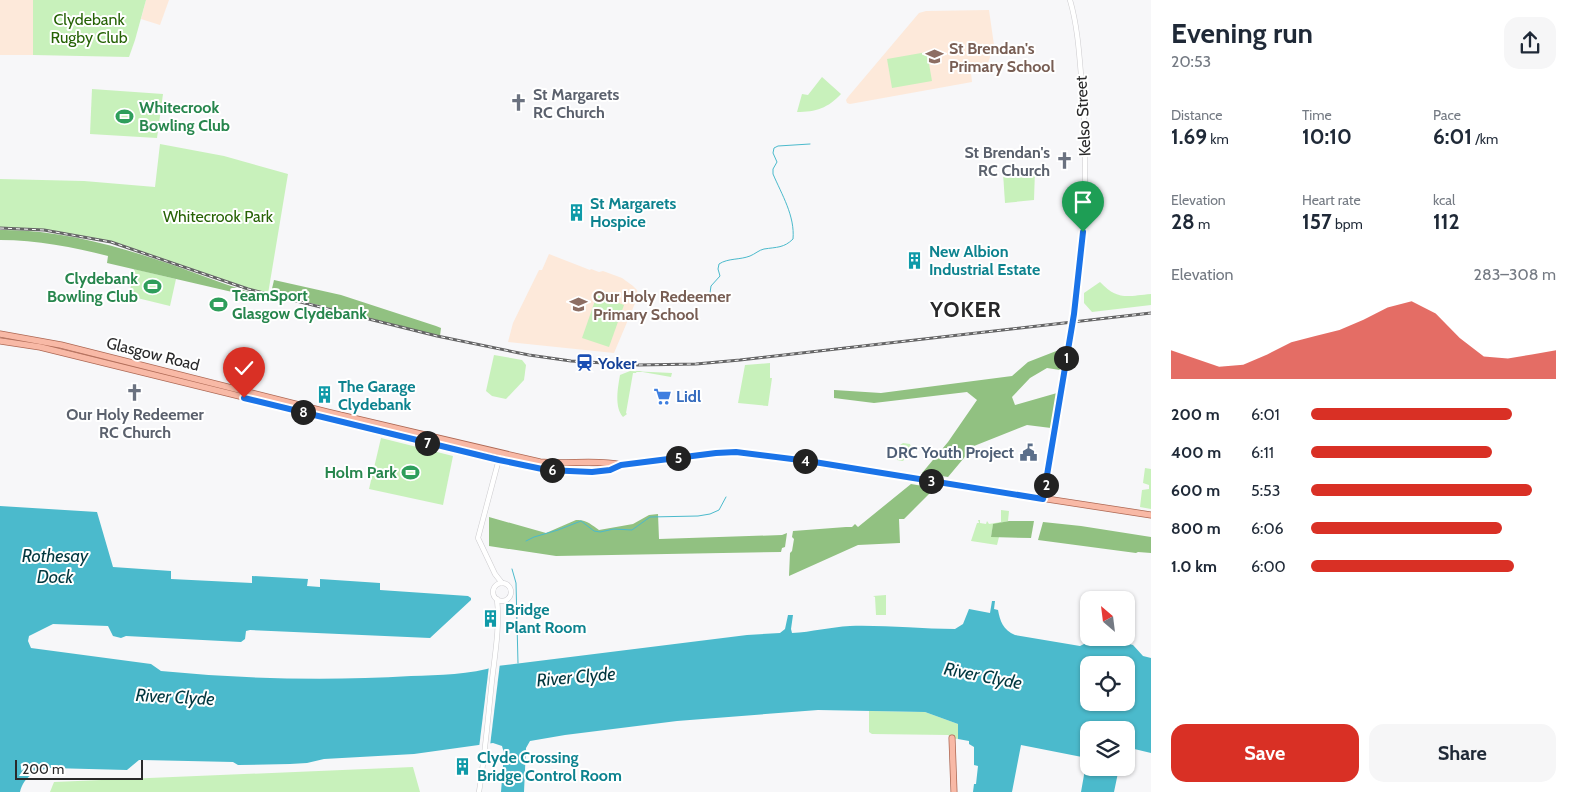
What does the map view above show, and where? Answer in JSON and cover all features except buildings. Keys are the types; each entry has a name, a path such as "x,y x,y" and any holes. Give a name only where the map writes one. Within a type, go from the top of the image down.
{"main road":[{"name":"Glasgow Road","path":"0,334 60,345 500,453 548,463 609,462 621,465"},
{"name":"Glasgow Road","path":"0,341 40,348 499,460 555,470 592,472 610,470 621,465"},
{"path":"244,398 246,391"},
{"path":"621,465 736,452 808,461 1151,515"},
{"path":"952,738 954,792"}],"street":[{"name":"Kelso Street","path":"1043,499 1074,314 1083,232 1084,103 1079,51 1070,0"},
{"path":"499,611 504,600 510,596 511,591 509,586 502,583 495,574 478,538 500,453"},
{"path":"479,792 484,763 499,611 497,599 493,592 496,586 495,574"},
{"path":"496,586 502,583"},
{"path":"497,599 504,600"}],"shaded area":[{"path":"0,0 33,0 33,55 0,55"},
{"path":"146,0 169,0 160,25 141,19"},
{"name":"St Brendan's Primary School","path":"989,10 994,45 988,63 971,73 972,82 847,103 848,97 919,13 926,11"},
{"name":"Our Holy Redeemer Primary School","path":"549,254 590,270 603,271 622,278 637,290 636,301 614,353 508,342 513,323"}],"green space":[{"name":"Clydebank Rugby Club","path":"33,0 146,0 129,57 33,55"},
{"path":"927,52 932,81 892,88 887,59"},
{"path":"822,77 841,94 831,103 821,108 797,112 802,94 808,95"},
{"name":"Whitecrook Bowling Club","path":"92,89 163,94 157,138 90,134"},
{"name":"Whitecrook Park","path":"160,144 224,156 288,174 268,294 231,284 151,255 108,243 44,230 0,228 0,179 84,181 155,187"},
{"path":"1035,170 1034,200 1005,203 1003,173"},
{"path":"0,230 44,232 109,245 268,297 267,300 107,263 108,256 82,250 41,243 0,240"},
{"name":"Clydebank Bowling Club","path":"134,269 176,279 170,306 129,296"},
{"path":"274,280 341,295 436,326 441,328 440,336 271,293"},
{"path":"1100,282 1118,295 1151,294 1151,305 1092,312 1084,303 1084,293"},
{"path":"597,295 624,305 609,347 582,338"},
{"path":"1064,348 1060,370 1047,368 1030,378 1012,397 1015,405 1057,393 1051,428 1027,425 974,446 948,477 922,473 948,442 977,400 967,392 874,403 834,398 834,390 881,393 1012,376 1028,362"},
{"path":"494,355 522,360 526,365 524,380 506,399 492,396 486,391"},
{"path":"770,363 770,378 772,378 768,406 738,403 745,365"},
{"path":"630,371 637,371 633,373 627,414 623,417 618,408 618,385 620,375"},
{"path":"640,371 672,373 671,377"},
{"name":"Holm Park","path":"381,438 453,456 443,505 369,489"},
{"path":"903,443 910,444 912,449 903,461 897,460 900,445"},
{"path":"1145,468 1151,469 1151,509 1140,507 1142,490 1149,489 1149,485 1143,483"},
{"path":"911,484 935,488 904,519 899,519 900,543 858,545 789,576 790,553 794,539 792,537 793,531 852,527 855,524 858,527"},
{"path":"1001,510 1009,511 1008,521 993,525 991,537 999,537 997,545 971,541 977,523 979,523 978,520 980,520 980,523 986,524 987,521 989,524 1001,522"},
{"path":"658,514 659,539 782,535 787,533 785,547 782,548 781,552 556,556 489,546 489,517 546,533 576,520 586,521 599,530 633,524 649,515"},
{"path":"1009,521 1034,521 1031,538 991,537 993,524"},
{"path":"1043,522 1151,537 1151,553 1136,553 1038,540"},
{"path":"886,595 886,615 876,615 875,597 873,596"},
{"path":"869,711 925,712 958,724 958,739 948,735 872,734 869,732"},
{"path":"413,767 420,792 50,792 54,782"}],"water":[{"path":"0,506 97,512 113,567 171,571 171,579 252,583 252,576 308,579 307,586 320,587 320,579 380,583 380,590 468,596 471,598 430,638 250,630 246,631 245,639 241,642 126,636 121,638 113,636 108,626 53,624 29,636 28,641 31,648 151,664 161,671 223,676 317,679 454,674 497,666 747,635 780,633 785,629 788,615 793,615 792,633 850,626 955,629 963,624 969,609 990,613 992,601 995,601 994,609 998,610 1003,625 1015,635 1080,646 1134,646 1143,656 1151,658 1151,753 1135,749 1135,721 1080,721 1080,757 1021,745 1012,792 973,792 978,766 974,765 974,747 969,744 969,741 958,739 958,724 925,712 818,710 677,721 530,741 526,748 524,792 501,792 504,753 502,746 493,743 414,754 324,759 290,764 238,765 233,762 139,760 127,770 51,768 40,770 31,775 24,782 20,792 0,792"},
{"path":"1084,776 1117,776 1114,792 1081,792"}],"pier":[{"path":"500,663 490,746 479,748 489,666"}],"waterway":[{"path":"710,293 711,286 720,276 719,264 750,256 762,250 783,246 793,239 790,214 773,174 773,169 777,162 773,153 774,148 778,146 810,144"},
{"path":"526,541 581,521 594,531 600,532 614,529 632,530 650,517 710,514 719,510 726,497"},
{"path":"512,569 516,583 518,663"}],"railway":[{"path":"0,228 44,230 111,242 248,289 437,336 529,355 571,361 638,365 696,364 1151,313"}],"place":[{"name":"St Brendan's Primary School","path":"935,57"},
{"name":"St Margarets RC Church","path":"519,103"},
{"name":"Whitecrook Bowling Club","path":"125,116"},
{"name":"St Brendan's RC Church","path":"1064,161"},
{"name":"St Margarets Hospice","path":"576,212"},
{"name":"New Albion Industrial Estate","path":"915,260"},
{"name":"Clydebank Bowling Club","path":"152,287"},
{"name":"TeamSport Glasgow Clydebank","path":"218,304"},
{"name":"Our Holy Redeemer Primary School","path":"579,305"},
{"name":"Yoker","path":"584,363"},
{"name":"Our Holy Redeemer RC Church","path":"135,393"},
{"name":"The Garage Clydebank","path":"324,395"},
{"name":"Lidl","path":"662,396"},
{"name":"DRC Youth Project","path":"1028,452"},
{"name":"Holm Park","path":"411,472"},
{"name":"Bridge Plant Room","path":"491,618"},
{"name":"Clyde Crossing Bridge Control Room","path":"463,766"}],"district":[{"name":"YOKER","path":"966,309"}],"route":[{"path":"244,398 547,470 601,471 610,470 621,465 736,452 808,461 1043,499 1074,314 1083,232"}],"water label":[{"name":"Rothesay Dock","path":"55,566"},
{"name":"River Clyde","path":"983,676"},
{"name":"River Clyde","path":"576,677"},
{"name":"River Clyde","path":"175,697"}]}
